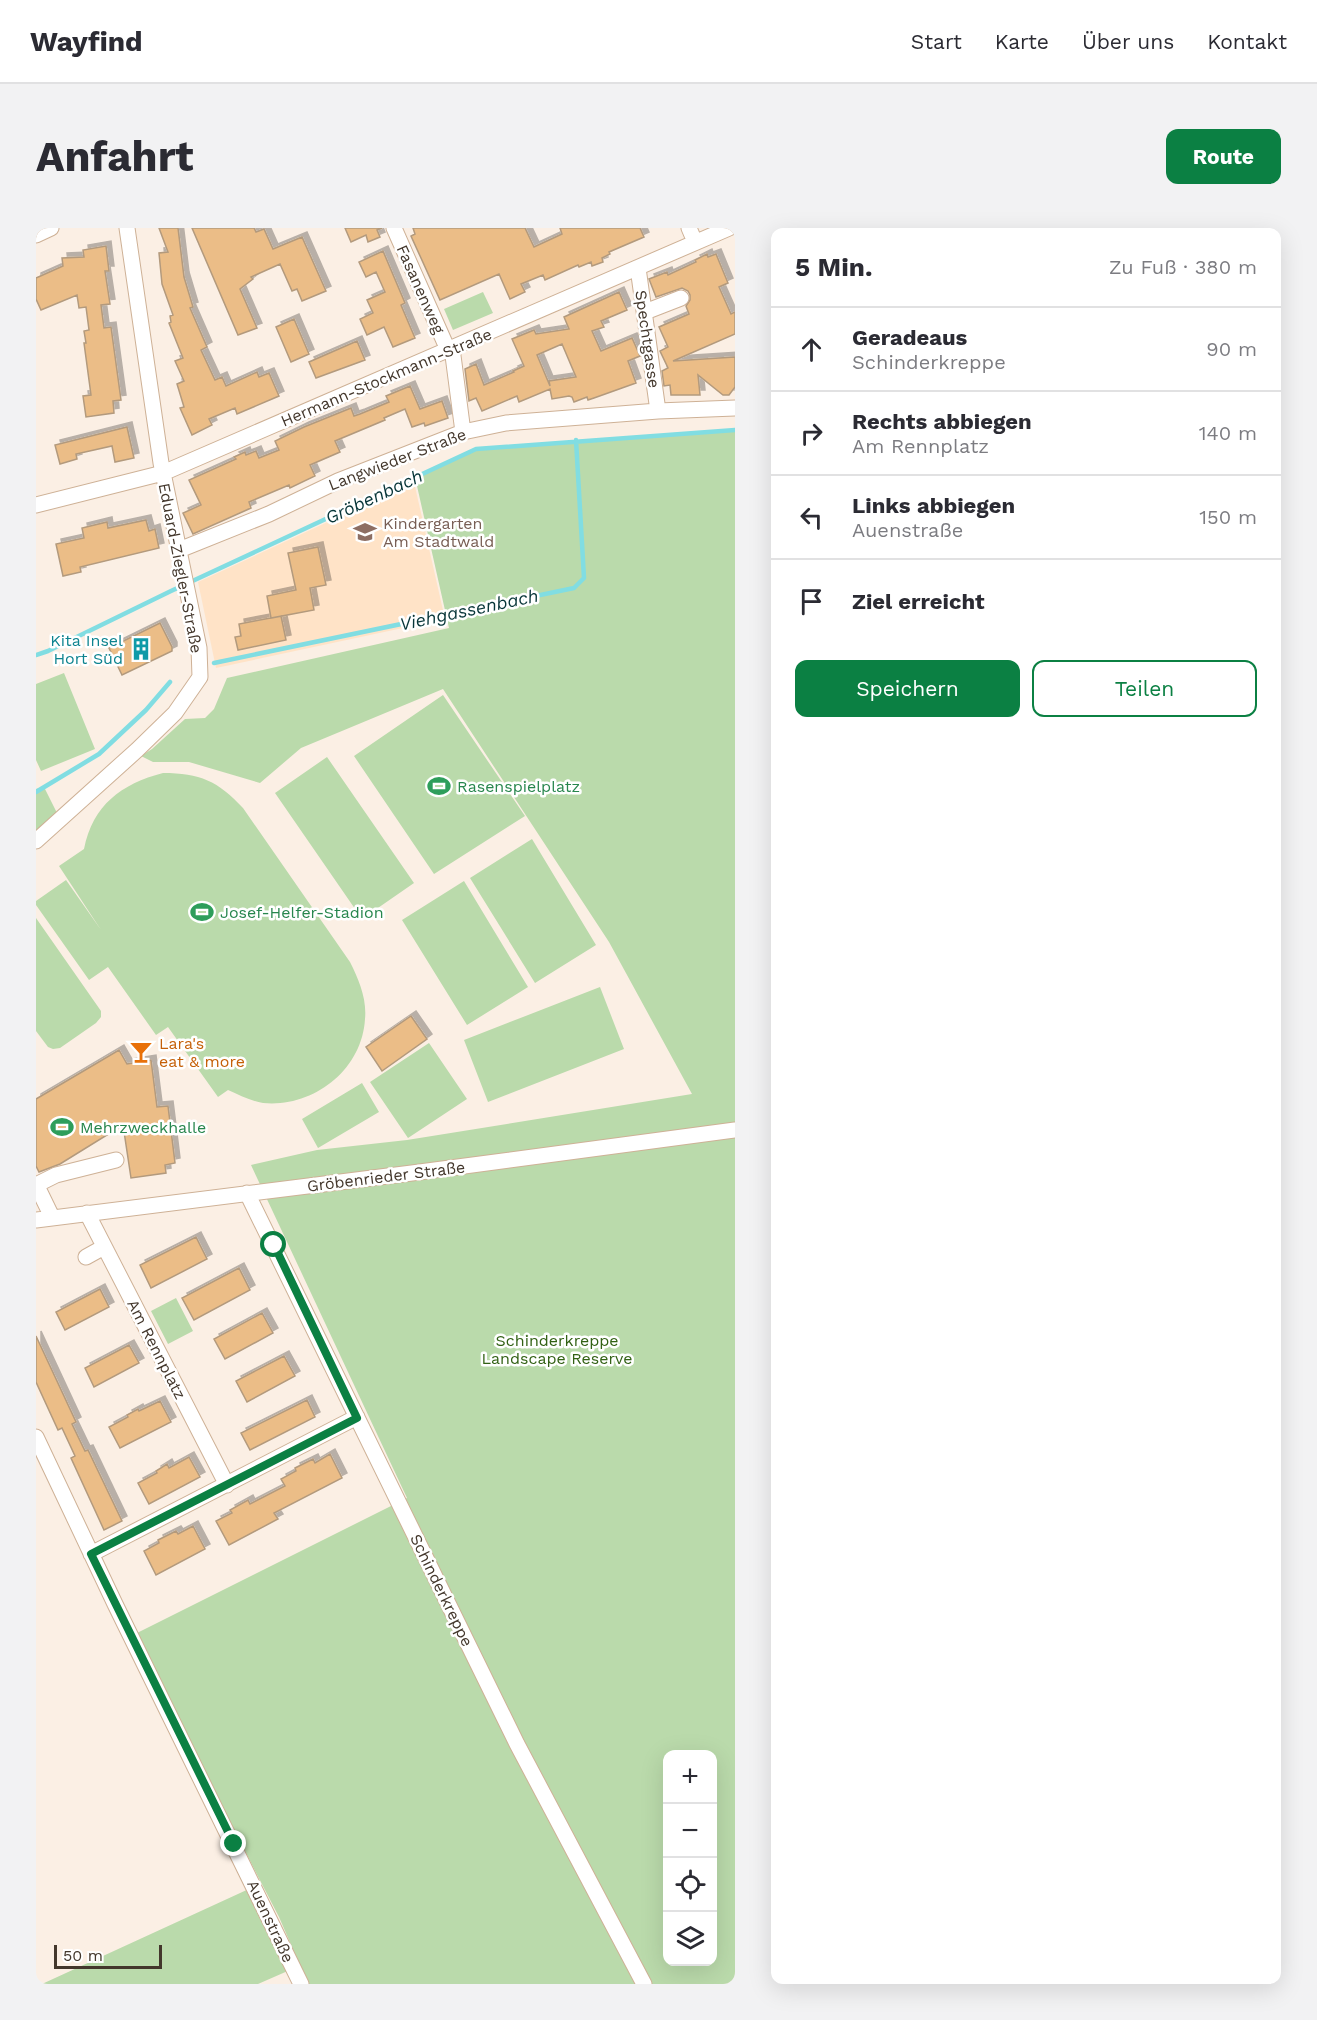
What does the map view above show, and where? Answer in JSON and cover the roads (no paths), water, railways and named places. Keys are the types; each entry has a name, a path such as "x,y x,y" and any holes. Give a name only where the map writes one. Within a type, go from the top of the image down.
{"street":[{"path":"36,235 51,228"},
{"name":"Eduard-Ziegler-Straße","path":"36,841 175,713 200,677 199,648 163,473 128,228"},
{"name":"Fasanenweg","path":"394,228 450,349 463,432"},
{"name":"Hermann-Stockmann-Straße","path":"36,505 163,473 638,268 692,235 729,228"},
{"name":"Spechtgasse","path":"638,268 658,411"},
{"path":"645,312 681,298"},
{"name":"Langwieder Straße","path":"181,558 338,481 463,432 506,423 658,411 735,408"},
{"name":"Gröbenrieder Straße","path":"36,1220 735,1130"},
{"path":"52,1218 36,1185 56,1175 116,1160"},
{"name":"Schinderkreppe","path":"247,1193 259,1229 278,1269 339,1390 357,1418 367,1446 517,1744 644,1984"},
{"name":"Am Rennplatz","path":"87,1213 110,1250 227,1485"},
{"path":"86,1257 110,1250"},
{"path":"91,1554 357,1418"},
{"name":"Auenstraße","path":"36,1437 301,1984"}],"waterway":[{"name":"Gröbenbach","path":"36,655 476,449 735,430"},
{"name":"Viehgassenbach","path":"214,663 574,588 584,578 576,440"},
{"name":"Viehgassenbach","path":"36,792 99,754 146,710 170,682"}],"place":[{"name":"Kindergarten Am Stadtwald","path":"365,532"},
{"name":"Kita Insel Hort Süd","path":"141,649"},
{"name":"Rasenspielplatz","path":"439,786"},
{"name":"Josef-Helfer-Stadion","path":"202,912"},
{"name":"Lara's eat & more","path":"141,1052"},
{"name":"Mehrzweckhalle","path":"62,1127"}],"park label":[{"name":"Schinderkreppe Landscape Reserve","path":"557,1349"}]}
